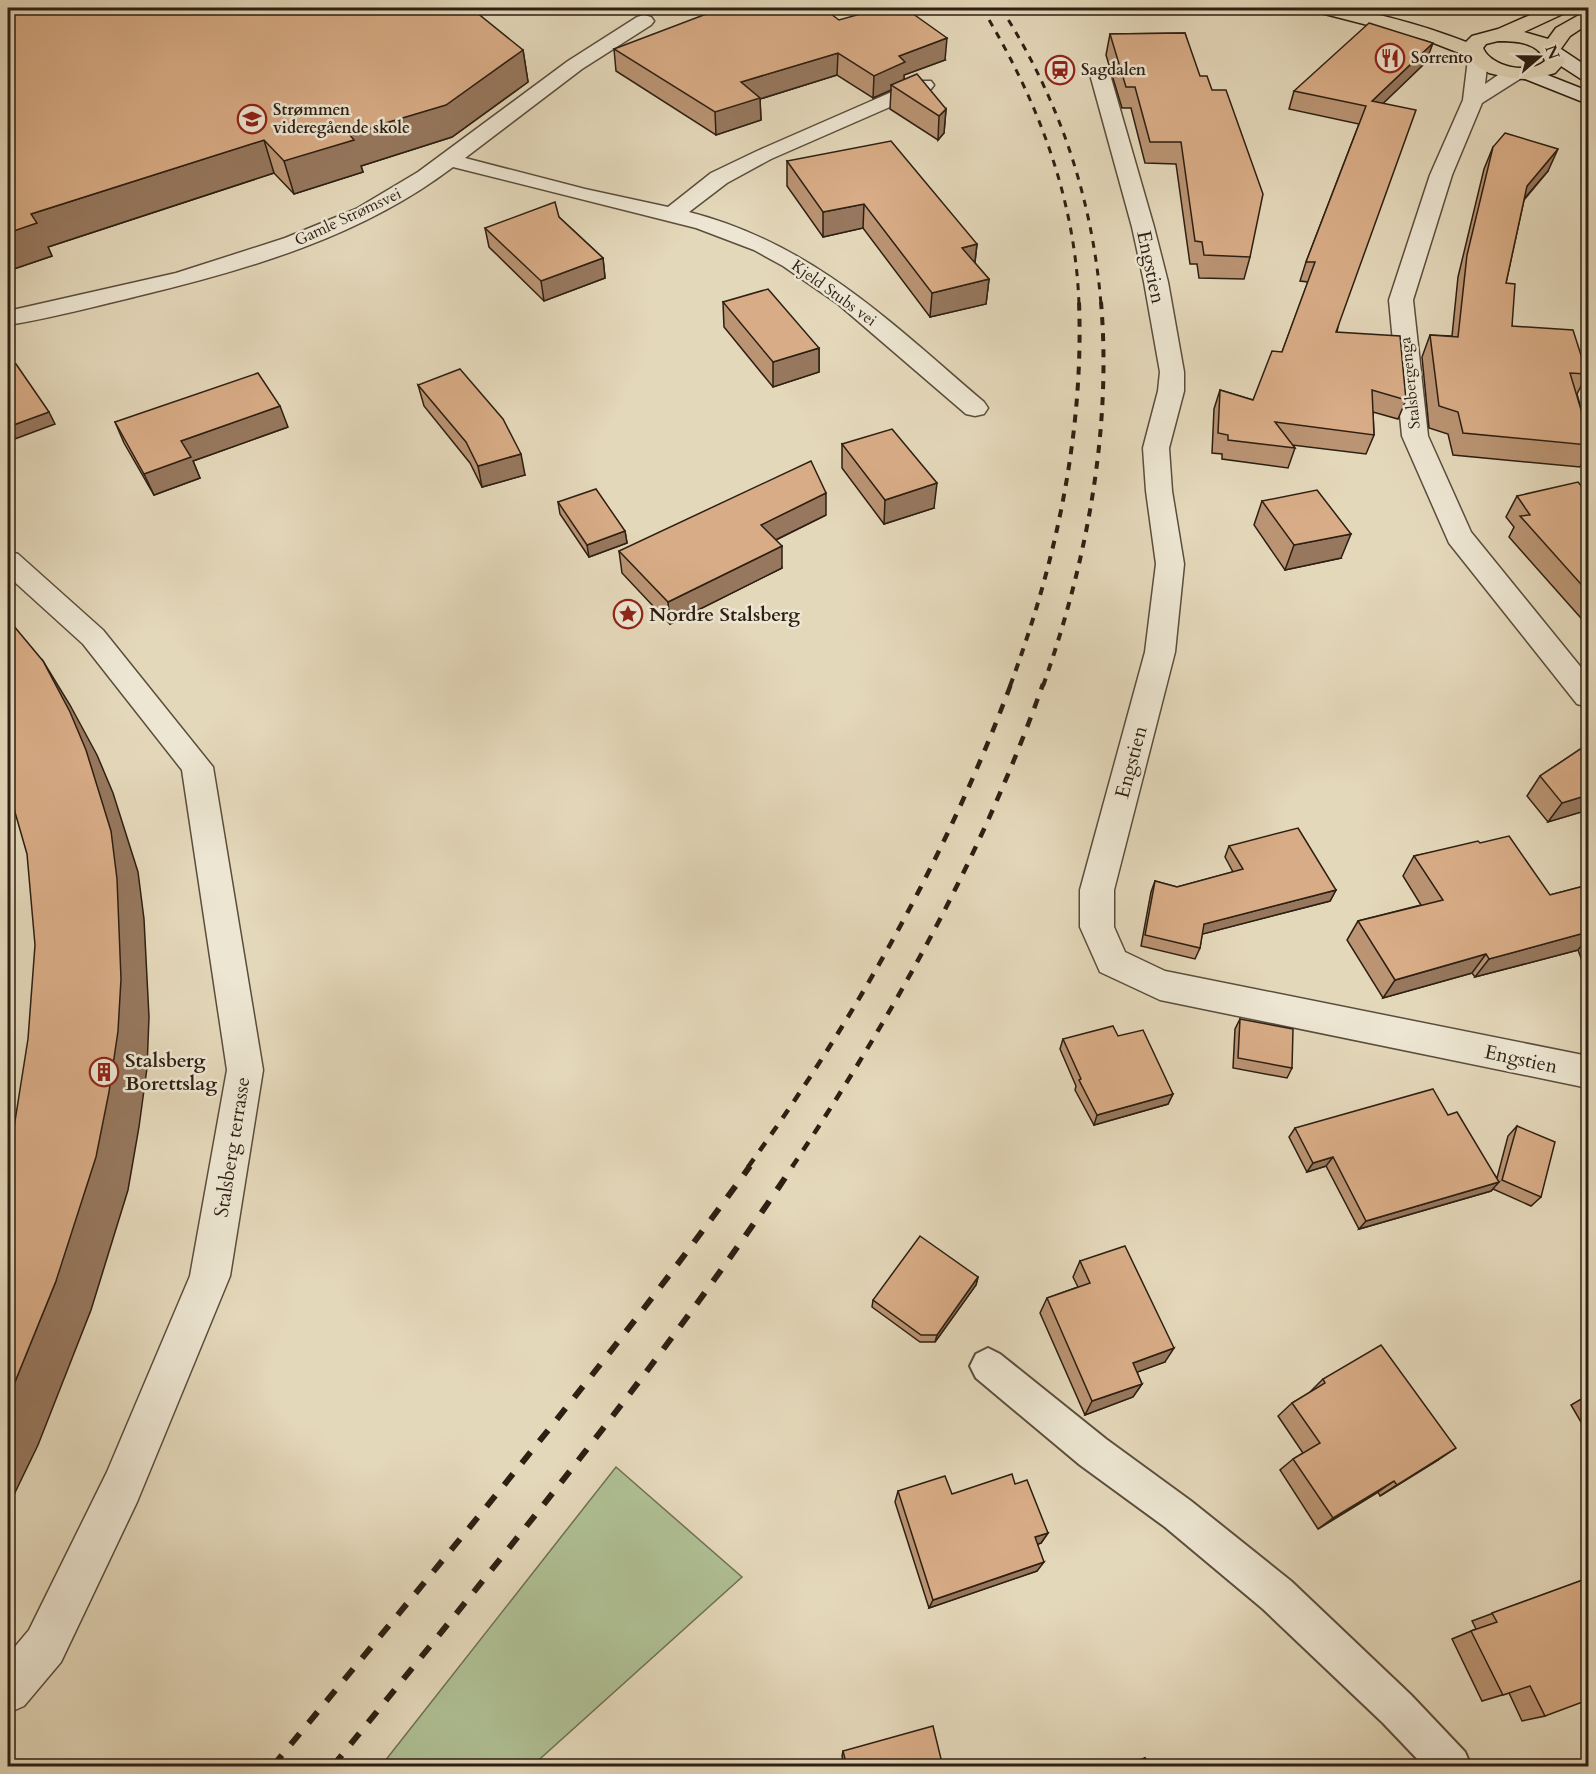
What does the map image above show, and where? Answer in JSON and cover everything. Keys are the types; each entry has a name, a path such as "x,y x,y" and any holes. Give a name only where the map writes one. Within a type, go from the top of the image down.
{"main road":[{"path":"1324,8 1424,33 1476,56 1494,68 1521,73 1538,72 1552,66 1555,62 1551,50 1529,39 1498,35 1370,8"},
{"path":"1476,56 1475,43 1560,8"},
{"path":"1551,50 1563,32 1588,16"}],"street":[{"name":"Gamle Strømsvei","path":"8,318 184,278 293,243 364,213 405,191 450,160 575,65 644,21"},
{"path":"1551,50 1588,75"},
{"name":"Stalsbergenga","path":"1476,56 1473,100 1441,175 1401,300 1415,436 1459,536 1588,696"},
{"path":"1473,100 1521,73 1588,98"},
{"name":"Engstien","path":"1101,78 1145,238 1172,372 1171,391 1156,448 1159,491 1170,564 1160,652 1097,890 1097,927 1112,962 1160,985 1588,1072"},
{"path":"673,214 718,178 764,154 924,85"},
{"name":"Kjeld Stubs vei","path":"450,160 606,200 673,214 720,228 760,245 804,269 857,306 975,408"},
{"name":"Stalsberg terrasse","path":"8,561 93,637 197,766 246,1070 210,1276 122,1487 45,1646 8,1690"}],"lane":[{"path":"988,1366 1093,1452 1178,1514 1278,1595 1397,1709 1451,1767"}],"green space":[{"path":"616,1467 742,1577 532,1766 381,1766"}],"building":[{"name":"Strømmen videregående skole","path":"8,8 471,8 523,50 446,105 349,134 354,140 284,161 264,140 31,214 37,223 8,233"},
{"path":"722,8 823,8 839,20 882,8 899,8 906,12 909,11 947,38 899,56 905,62 874,76 838,53 741,82 760,98 715,112 614,49"},
{"path":"1369,23 1433,43 1372,101 1416,110 1336,332 1400,336 1406,400 1372,390 1374,435 1275,422 1295,448 1228,440 1228,435 1218,433 1220,390 1253,400 1272,351 1282,352 1315,262 1306,262 1366,106 1294,91"},
{"path":"1185,33 1200,76 1207,76 1212,90 1226,90 1263,194 1250,257 1204,255 1202,242 1195,241 1181,142 1150,142 1135,87 1126,87 1110,34"},
{"path":"917,74 946,109 939,116 891,85"},
{"path":"1505,133 1558,149 1527,186 1506,283 1515,284 1512,326 1573,330 1587,374 1570,373 1588,433 1588,445 1463,433 1458,412 1439,406 1430,335 1458,337 1467,255 1493,147"},
{"path":"891,141 977,244 962,248 989,279 932,293 864,204 823,212 787,161"},
{"path":"555,202 559,217 603,258 541,281 485,228"},
{"path":"768,289 819,348 773,362 723,302"},
{"path":"16,364 49,412 8,427 8,367"},
{"path":"460,369 503,419 521,454 478,466 466,442 418,385"},
{"path":"258,373 280,406 181,441 191,457 144,474 115,422"},
{"path":"892,429 937,483 885,500 842,444"},
{"path":"811,461 826,493 761,525 782,546 668,602 619,551"},
{"path":"1578,482 1588,494 1588,592 1520,516 1530,515 1517,496"},
{"path":"596,489 625,531 587,545 558,502"},
{"path":"1317,490 1351,534 1294,545 1262,501"},
{"name":"Stalsberg Borettslag","path":"8,619 43,661 70,712 86,750 111,831 117,879 121,979 118,1031 96,1157 56,1281 8,1399 8,1157 28,1039 35,945 27,854 8,788"},
{"path":"1588,744 1588,795 1562,803 1540,776"},
{"path":"1298,828 1336,890 1204,924 1200,948 1145,935 1155,881 1177,887 1243,869 1229,846"},
{"path":"1509,836 1550,895 1588,885 1588,932 1489,959 1486,954 1395,980 1358,921 1443,900 1414,856"},
{"path":"1240,1019 1293,1029 1292,1068 1238,1058"},
{"path":"1113,1026 1118,1036 1143,1030 1173,1094 1097,1115 1079,1080 1081,1079 1063,1039"},
{"path":"1433,1089 1448,1115 1457,1112 1499,1182 1366,1221 1333,1157 1313,1163 1295,1128"},
{"path":"1517,1126 1555,1142 1541,1197 1502,1180"},
{"path":"920,1236 978,1277 937,1335 921,1335 873,1300"},
{"path":"1125,1246 1174,1348 1133,1363 1142,1384 1092,1401 1047,1298 1090,1283 1080,1261"},
{"path":"1381,1345 1456,1448 1397,1485 1394,1481 1333,1518 1293,1459 1320,1443 1292,1403 1325,1383 1323,1379"},
{"path":"1012,1474 1015,1484 1027,1480 1048,1533 1035,1537 1044,1562 933,1600 898,1491 945,1476 952,1494"},
{"path":"1588,1578 1588,1700 1545,1716 1530,1686 1503,1695 1471,1631 1497,1622 1492,1613"},
{"path":"933,1726 943,1767 847,1767 843,1751"},
{"path":"1145,1758 1152,1767 1137,1767"}],"railway":[{"path":"982,8 1020,77 1050,150 1070,225 1079,304"},
{"path":"1001,8 1040,77 1069,150 1090,225 1101,304"},
{"path":"1043,686 1072,593 1092,497 1103,399 1101,302"},
{"path":"1010,686 1041,593 1064,497 1077,400 1079,304"},
{"path":"748,1167 826,1053 896,934 958,812 1011,684"},
{"path":"792,1167 865,1052 932,933 992,811 1043,684"},
{"path":"273,1766 576,1395 750,1166"},
{"path":"333,1766 628,1396 740,1244 793,1166"}],"place":[{"name":"Sorrento","path":"1390,58"},
{"name":"Sagdalen","path":"1060,70"},
{"name":"Strømmen videregående skole","path":"252,119"},
{"name":"Nordre Stalsberg","path":"628,614"},
{"name":"Stalsberg Borettslag","path":"104,1072"}]}
